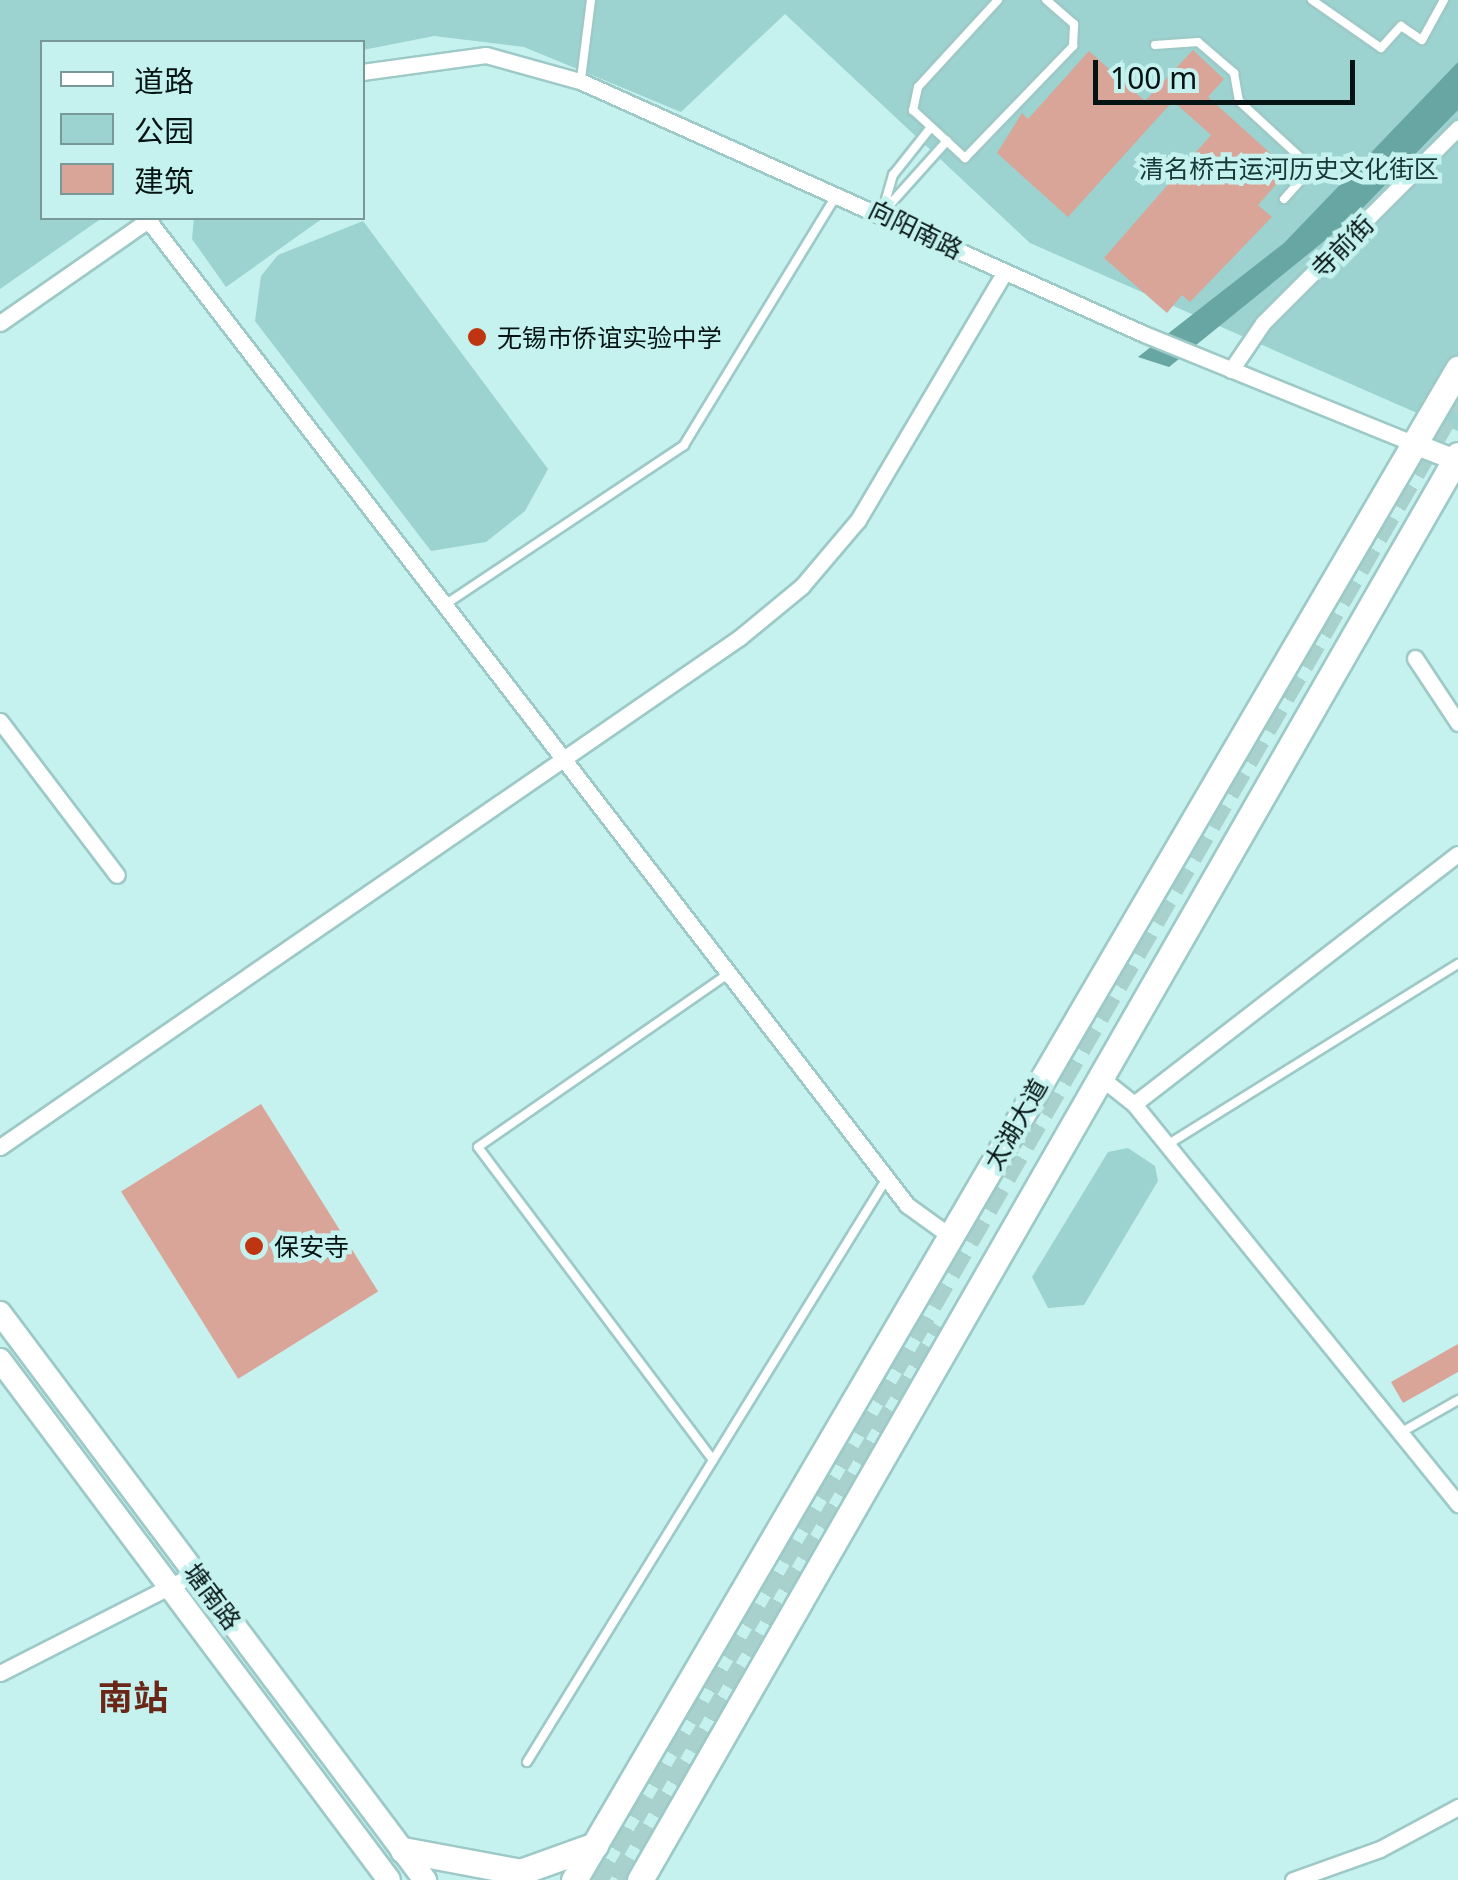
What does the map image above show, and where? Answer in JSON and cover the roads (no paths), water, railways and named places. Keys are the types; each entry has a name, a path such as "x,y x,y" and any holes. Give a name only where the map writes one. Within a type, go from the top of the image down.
{"main road":[{"name":"太湖大道","path":"574,1880 1458,369"},
{"name":"太湖大道","path":"640,1880 1457,459"},
{"name":"塘南路","path":"0,1313 389,1880"},
{"name":"塘南路","path":"0,1360 186,1580 426,1880"},
{"path":"403,1850 520,1872 594,1845"}],"street":[{"name":"向阳南路","path":"365,72 486,55 580,81 839,192 1004,273 1144,334 1457,459"},
{"name":"寺前街","path":"1225,366 1458,128"},
{"path":"0,323 148,220"},
{"path":"150,220 446,604 568,755 887,1178 950,1236"},
{"path":"0,1146 568,755 802,586 858,520 1004,273"},
{"path":"1415,658 1458,723"},
{"path":"0,721 118,874"},
{"path":"1134,1104 1458,854"},
{"path":"1100,1078 1134,1104 1458,1504"},
{"path":"0,1673 186,1580"},
{"path":"1293,1880 1380,1849 1458,1807"}],"lane":[{"path":"580,81 591,0"},
{"path":"998,0 918,87 913,110 965,158 1073,46 1074,24 1046,0"},
{"path":"1312,0 1381,48 1401,26 1422,40 1444,0"},
{"path":"1155,45 1198,42 1234,73 1238,101 1301,158 1302,180 1284,199"},
{"path":"882,213 893,175 931,127"},
{"path":"882,213 946,141"},
{"path":"446,604 684,445 839,192"},
{"path":"1168,1145 1458,964"},
{"path":"714,1460 478,1148 732,972"},
{"path":"527,1762 887,1178"},
{"path":"1400,1433 1458,1400"}],"tunnel":[{"path":"595,1880 1458,394"},
{"path":"619,1880 943,1328"}],"place":[{"name":"无锡市侨谊实验中学","path":"477,337"},
{"name":"保安寺","path":"254,1246"}],"district":[{"name":"南站","path":"133,1697"}],"park label":[{"name":"清名桥古运河历史文化街区","path":"1289,168"}]}
